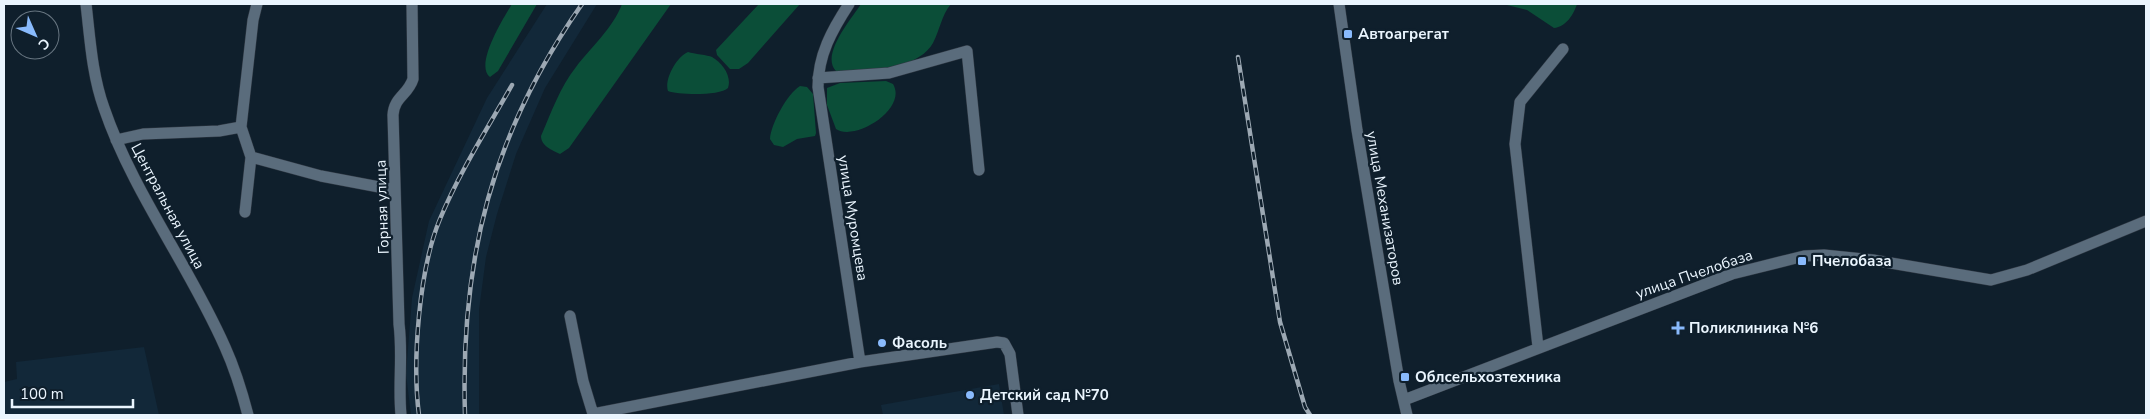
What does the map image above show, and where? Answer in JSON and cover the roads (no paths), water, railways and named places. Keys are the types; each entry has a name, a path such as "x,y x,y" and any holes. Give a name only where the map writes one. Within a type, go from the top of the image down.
{"street":[{"name":"Центральная улица","path":"86,4 95,74 103,107 116,140 158,224 216,327 232,363 248,415"},
{"path":"245,212 251,157 241,127 253,20 257,4"},
{"name":"Горная улица","path":"401,415 401,344 394,108 401,96 411,86 412,4"},
{"path":"849,4 823,51 818,78 888,73 967,51 979,170"},
{"name":"улица Механизаторов","path":"1339,4 1357,130 1407,415"},
{"path":"1538,347 1515,144 1520,102 1564,49"},
{"name":"улица Муромцева","path":"818,78 860,362"},
{"path":"116,140 143,134 219,131 241,127"},
{"path":"251,157 321,176 395,190"},
{"name":"улица Пчелобаза","path":"1404,400 1732,274 1804,256 1824,255 1873,260 1991,280 2027,270 2146,221"},
{"path":"570,316 584,388 593,414 860,362 962,346 1004,343 1010,354 1018,415"}],"railway":[{"path":"465,415 465,358 469,303 476,250 488,199 504,150 525,101 551,52 582,4"},
{"path":"1238,57 1280,322 1305,407 1310,415"},
{"path":"419,415 416,369 419,316 422,289 433,240 440,219 456,185 512,85"}],"place":[{"name":"Автоагрегат","path":"1348,34"},
{"name":"Пчелобаза","path":"1802,261"},
{"name":"Поликлиника №6","path":"1678,328"},
{"name":"Фасоль","path":"882,343"},
{"name":"Облсельхозтехника","path":"1405,377"},
{"name":"Детский сад №70","path":"970,395"}]}
